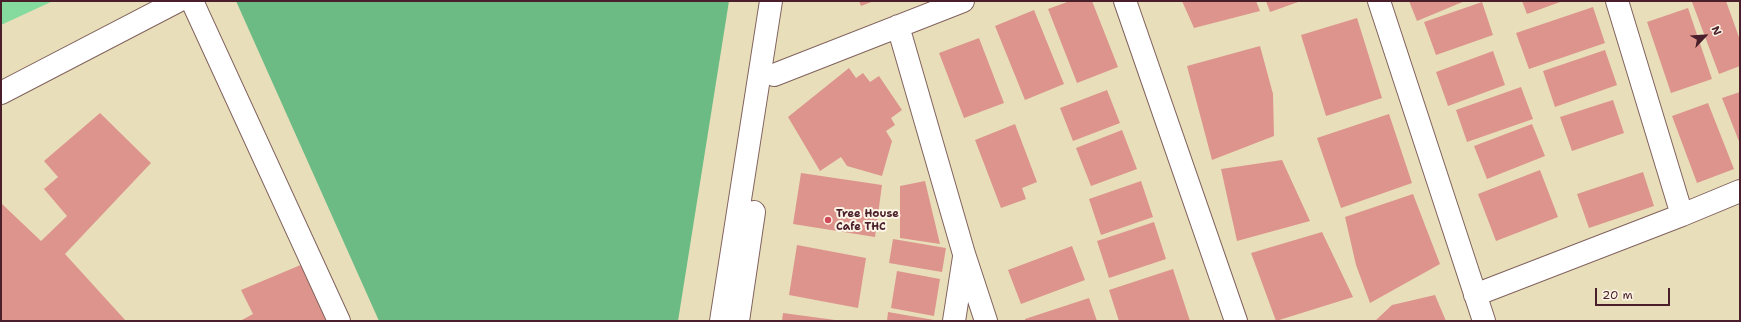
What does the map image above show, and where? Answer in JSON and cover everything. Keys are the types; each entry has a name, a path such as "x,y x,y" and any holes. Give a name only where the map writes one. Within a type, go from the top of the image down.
{"street":[{"path":"1,93 178,1"},
{"path":"192,1 339,321"},
{"path":"721,321 771,1"},
{"path":"738,321 774,75 787,1"},
{"path":"774,75 963,1"},
{"path":"1125,1 1236,321"},
{"path":"1379,1 1484,321"},
{"path":"1617,1 1682,215"},
{"path":"898,26 964,254 986,321"},
{"path":"1475,295 1740,191"},
{"path":"954,321 964,254"}],"green space":[{"path":"1,1 53,1 1,25"},
{"path":"236,1 729,1 678,321 379,321"}],"building":[{"path":"859,1 874,1 861,6"},
{"path":"1070,1 1092,1 1118,67 1077,83 1048,9"},
{"path":"1182,1 1256,1 1260,11 1194,28"},
{"path":"1266,1 1301,1 1270,12"},
{"path":"1409,1 1465,1 1417,21"},
{"path":"1522,1 1563,1 1527,14"},
{"path":"1726,1 1740,40 1740,66 1719,74 1692,2"},
{"path":"1482,2 1493,35 1436,55 1424,22"},
{"path":"1593,7 1605,43 1529,69 1516,33"},
{"path":"1688,8 1712,79 1671,93 1647,22"},
{"path":"1034,10 1064,84 1025,100 995,26"},
{"path":"1357,18 1382,98 1326,116 1301,35"},
{"path":"979,38 1004,103 964,118 939,53"},
{"path":"1260,46 1273,94 1274,136 1212,160 1187,66"},
{"path":"1605,50 1617,85 1555,107 1543,71"},
{"path":"1493,51 1505,85 1448,106 1436,72"},
{"path":"849,68 856,78 863,73 870,82 879,76 902,110 891,118 895,125 886,131 892,141 882,176 847,166 841,157 820,171 788,117"},
{"path":"1521,87 1533,119 1467,142 1456,110"},
{"path":"1107,90 1120,123 1073,141 1060,108"},
{"path":"1740,92 1740,144 1722,98"},
{"path":"1613,100 1624,133 1572,151 1560,117"},
{"path":"1708,103 1734,169 1697,183 1672,116"},
{"path":"100,113 151,163 65,254 126,321 1,321 1,203 41,241 67,216 44,189 58,177 44,161"},
{"path":"1389,114 1412,183 1341,208 1317,138"},
{"path":"1015,124 1037,182 1022,188 1026,199 1001,208 975,140"},
{"path":"1532,124 1545,156 1487,179 1474,146"},
{"path":"1122,130 1137,169 1091,186 1076,148"},
{"path":"1282,160 1310,221 1237,241 1221,169"},
{"path":"1540,170 1558,217 1496,241 1478,194"},
{"path":"1643,172 1654,206 1589,228 1577,194"},
{"path":"801,173 882,185 875,237 793,224"},
{"path":"925,181 940,244 900,238 900,186"},
{"path":"1141,181 1153,217 1101,235 1089,199"},
{"path":"1413,194 1440,264 1370,303 1356,265 1345,217"},
{"path":"1154,222 1166,259 1109,278 1097,241"},
{"path":"1322,232 1353,297 1276,321 1251,253"},
{"path":"893,239 946,248 942,272 889,263"},
{"path":"797,245 866,258 858,308 789,295"},
{"path":"1072,246 1085,280 1021,304 1008,270"},
{"path":"303,264 330,321 240,321 253,314 241,290"},
{"path":"1173,269 1190,321 1119,321 1109,290"},
{"path":"897,271 940,279 934,316 891,308"},
{"path":"1435,295 1446,321 1375,321 1392,305"},
{"path":"1089,298 1097,321 1025,321 1025,319"},
{"path":"888,312 934,320 887,321"},
{"path":"783,313 835,320 835,321 782,321"}],"place":[{"name":"Tree House Cafe THC","path":"828,220"}]}
